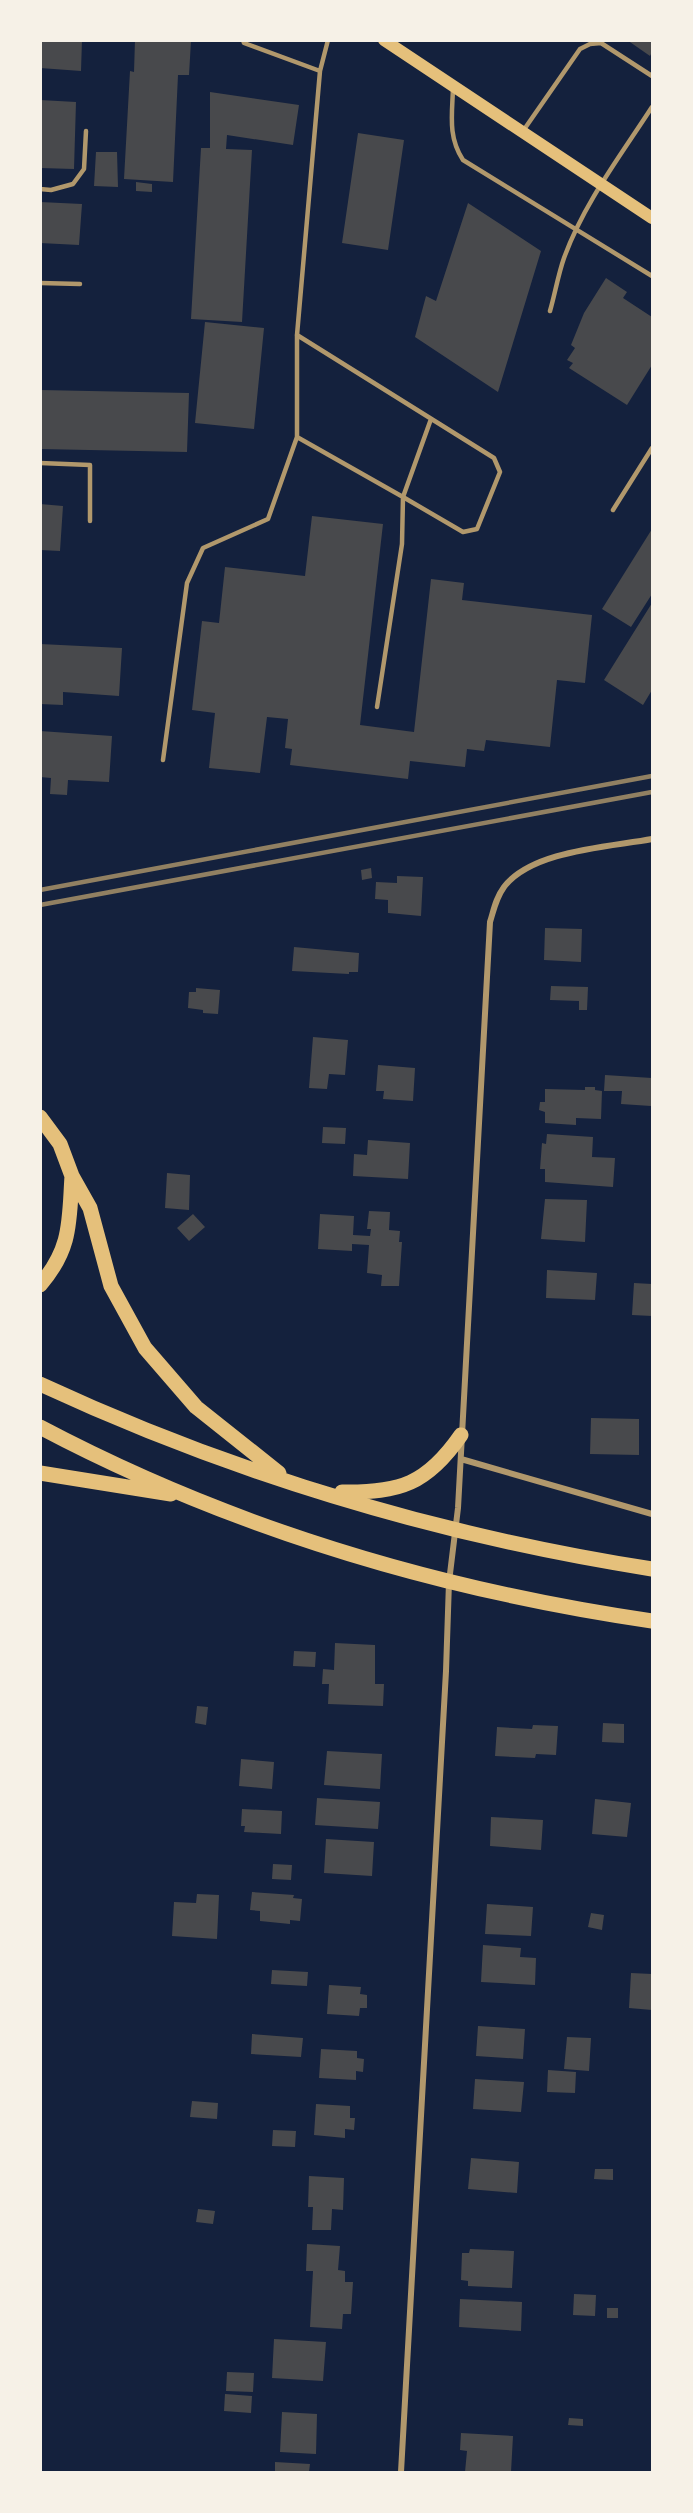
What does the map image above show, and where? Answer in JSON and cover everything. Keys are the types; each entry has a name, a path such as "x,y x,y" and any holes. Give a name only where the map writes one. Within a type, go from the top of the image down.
{"main road":[{"path":"384,40 652,218"},
{"path":"40,1116 60,1144 72,1176 90,1208 111,1286 145,1348 196,1407 291,1482"},
{"path":"40,1285 54,1267 65,1246 72,1176"},
{"path":"40,1384 150,1432 320,1492 454,1529 574,1556 652,1569"},
{"path":"40,1427 121,1467 192,1498 243,1519 311,1542 449,1582 652,1621"},
{"path":"320,1492 374,1493 409,1484 445,1458 461,1435"},
{"path":"40,1473 192,1498"}],"street":[{"path":"401,2472 446,1683 449,1582 458,1508 490,922 497,897 505,885 516,875 538,862 652,839"},
{"path":"461,1459 652,1514"}],"lane":[{"path":"243,40 244,43 320,71"},
{"path":"163,760 187,583 203,548 268,519 297,437 297,335 320,71 328,40"},
{"path":"522,132 580,49 590,44 601,43 652,76"},
{"path":"453,86 451,128 455,147 463,160 652,276"},
{"path":"550,311 564,258 601,184 652,107"},
{"path":"40,189 51,190 73,184 84,169 86,131"},
{"path":"40,283 80,284"},
{"path":"297,335 494,458 500,472 477,529 463,532 297,437"},
{"path":"377,707 402,544 403,497 431,419"},
{"path":"613,510 652,448"},
{"path":"40,463 90,465 90,521"}],"building":[{"path":"40,40 82,40 81,71 40,68"},
{"path":"135,40 191,41 189,75 178,75 173,182 124,179 130,71 134,72"},
{"path":"627,40 652,40 650,56"},
{"path":"210,92 299,105 293,145 227,135 226,149 252,150 242,322 191,319 201,148 210,148"},
{"path":"40,100 76,102 74,169 40,168"},
{"path":"358,133 404,140 388,250 342,243"},
{"path":"96,152 117,152 118,187 94,186"},
{"path":"136,182 152,184 152,192 136,191"},
{"path":"40,202 82,204 79,245 40,243"},
{"path":"468,203 541,251 498,392 415,337 426,296 436,301"},
{"path":"606,278 627,292 623,298 652,317 652,365 627,405 569,368 573,363 567,360 575,348 571,345 584,313"},
{"path":"205,322 264,328 254,429 195,423"},
{"path":"40,390 189,393 187,452 40,449"},
{"path":"40,504 63,506 60,551 40,550"},
{"path":"312,516 383,524 360,725 414,732 431,579 464,583 462,600 592,615 585,683 557,680 550,747 486,740 484,751 467,749 465,767 410,761 408,779 290,765 292,749 285,748 288,719 267,717 260,773 209,768 215,713 192,710 202,621 219,623 225,567 305,576"},
{"path":"652,529 652,594 631,627 602,609"},
{"path":"652,603 652,690 643,705 604,680"},
{"path":"40,644 122,648 119,696 63,692 63,705 40,704"},
{"path":"40,731 112,736 109,782 68,780 67,795 50,794 51,778 40,777"},
{"path":"371,868 372,878 362,880 361,870"},
{"path":"397,876 423,877 421,916 388,913 388,900 375,899 376,882 397,883"},
{"path":"545,928 582,929 581,962 544,960"},
{"path":"294,947 359,953 358,972 349,972 349,974 292,971"},
{"path":"551,986 588,987 587,1010 579,1010 579,1001 550,1000"},
{"path":"196,988 220,990 218,1014 203,1013 203,1010 188,1008 189,992 196,992"},
{"path":"313,1037 348,1040 345,1075 329,1074 327,1089 309,1088"},
{"path":"378,1065 415,1068 413,1101 383,1099 384,1091 376,1091"},
{"path":"605,1075 652,1078 651,1106 621,1104 622,1091 604,1091"},
{"path":"585,1087 595,1087 595,1090 602,1091 601,1119 576,1118 576,1125 545,1123 545,1112 539,1110 540,1102 545,1102 545,1089 585,1090"},
{"path":"323,1127 346,1128 345,1144 322,1143"},
{"path":"547,1134 593,1137 592,1157 615,1158 613,1187 545,1182 545,1169 540,1169 542,1143 546,1144"},
{"path":"368,1140 410,1143 408,1179 353,1176 354,1154 367,1155"},
{"path":"167,1173 190,1175 189,1210 165,1208"},
{"path":"545,1199 587,1200 585,1242 541,1239"},
{"path":"369,1211 390,1212 389,1230 400,1231 399,1242 402,1242 399,1286 381,1286 382,1275 367,1273 369,1245 352,1244 352,1251 318,1249 320,1214 354,1216 353,1235 370,1236 371,1229 367,1229"},
{"path":"193,1214 205,1227 189,1241 177,1228"},
{"path":"547,1270 597,1273 595,1300 546,1298"},
{"path":"634,1283 652,1284 652,1316 632,1315"},
{"path":"591,1418 639,1419 639,1455 590,1454"},
{"path":"335,1643 375,1645 375,1684 384,1684 383,1706 328,1704 329,1684 322,1684 323,1669 334,1670"},
{"path":"294,1651 316,1652 315,1667 293,1666"},
{"path":"197,1706 208,1707 206,1725 195,1723"},
{"path":"603,1723 624,1724 624,1743 602,1742"},
{"path":"533,1725 558,1726 556,1755 536,1754 535,1758 495,1756 497,1727 532,1729"},
{"path":"327,1751 382,1754 380,1789 324,1785"},
{"path":"241,1759 274,1762 272,1789 239,1786"},
{"path":"317,1798 380,1802 378,1829 315,1825"},
{"path":"595,1799 631,1803 627,1837 592,1834"},
{"path":"242,1809 282,1811 281,1834 244,1832 245,1826 241,1826"},
{"path":"491,1817 543,1820 541,1850 490,1846"},
{"path":"326,1839 374,1842 372,1876 324,1873"},
{"path":"273,1864 292,1865 291,1880 272,1879"},
{"path":"252,1892 294,1895 293,1898 302,1899 300,1921 290,1920 290,1924 260,1921 260,1911 250,1910"},
{"path":"197,1894 219,1895 217,1939 172,1936 174,1902 196,1903"},
{"path":"487,1904 533,1907 531,1936 485,1934"},
{"path":"591,1913 604,1915 602,1930 588,1927"},
{"path":"483,1945 521,1948 520,1957 536,1958 535,1985 481,1982"},
{"path":"272,1970 308,1972 307,1986 271,1984"},
{"path":"631,1973 652,1974 652,2010 629,2008"},
{"path":"329,1985 361,1987 360,1994 367,1995 367,2008 360,2008 359,2016 327,2014"},
{"path":"478,2026 525,2029 523,2059 476,2056"},
{"path":"252,2034 303,2038 301,2057 251,2054"},
{"path":"567,2037 591,2038 589,2071 564,2069"},
{"path":"321,2049 357,2051 357,2058 364,2059 363,2072 356,2071 356,2080 319,2078"},
{"path":"548,2070 576,2072 575,2093 547,2092"},
{"path":"475,2079 524,2082 521,2112 473,2109"},
{"path":"192,2101 218,2103 217,2119 190,2117"},
{"path":"316,2104 350,2106 350,2118 355,2118 354,2130 345,2129 345,2138 314,2135"},
{"path":"273,2130 296,2131 295,2147 272,2146"},
{"path":"471,2158 519,2162 517,2193 468,2189"},
{"path":"595,2169 613,2169 613,2180 594,2179"},
{"path":"309,2176 344,2178 343,2210 332,2209 331,2230 312,2230 313,2207 308,2207"},
{"path":"198,2209 215,2211 213,2224 196,2222"},
{"path":"307,2244 340,2246 338,2270 345,2271 345,2282 353,2282 351,2314 343,2314 342,2329 310,2327 313,2271 306,2271"},
{"path":"470,2249 514,2251 512,2288 468,2286 468,2281 461,2280 462,2253 469,2253"},
{"path":"574,2294 596,2295 595,2316 573,2315"},
{"path":"460,2299 522,2302 521,2331 459,2327"},
{"path":"607,2308 618,2308 618,2318 607,2318"},
{"path":"274,2339 326,2342 323,2381 272,2378"},
{"path":"227,2372 254,2373 253,2392 226,2391"},
{"path":"225,2394 252,2396 251,2413 224,2411"},
{"path":"282,2412 317,2414 316,2454 280,2452"},
{"path":"569,2418 583,2419 583,2426 568,2425"},
{"path":"461,2433 513,2436 511,2472 465,2472 467,2451 460,2450"},
{"path":"275,2462 310,2464 309,2472 275,2472"}],"railway":[{"path":"40,890 652,776"},
{"path":"40,905 652,792"}]}
